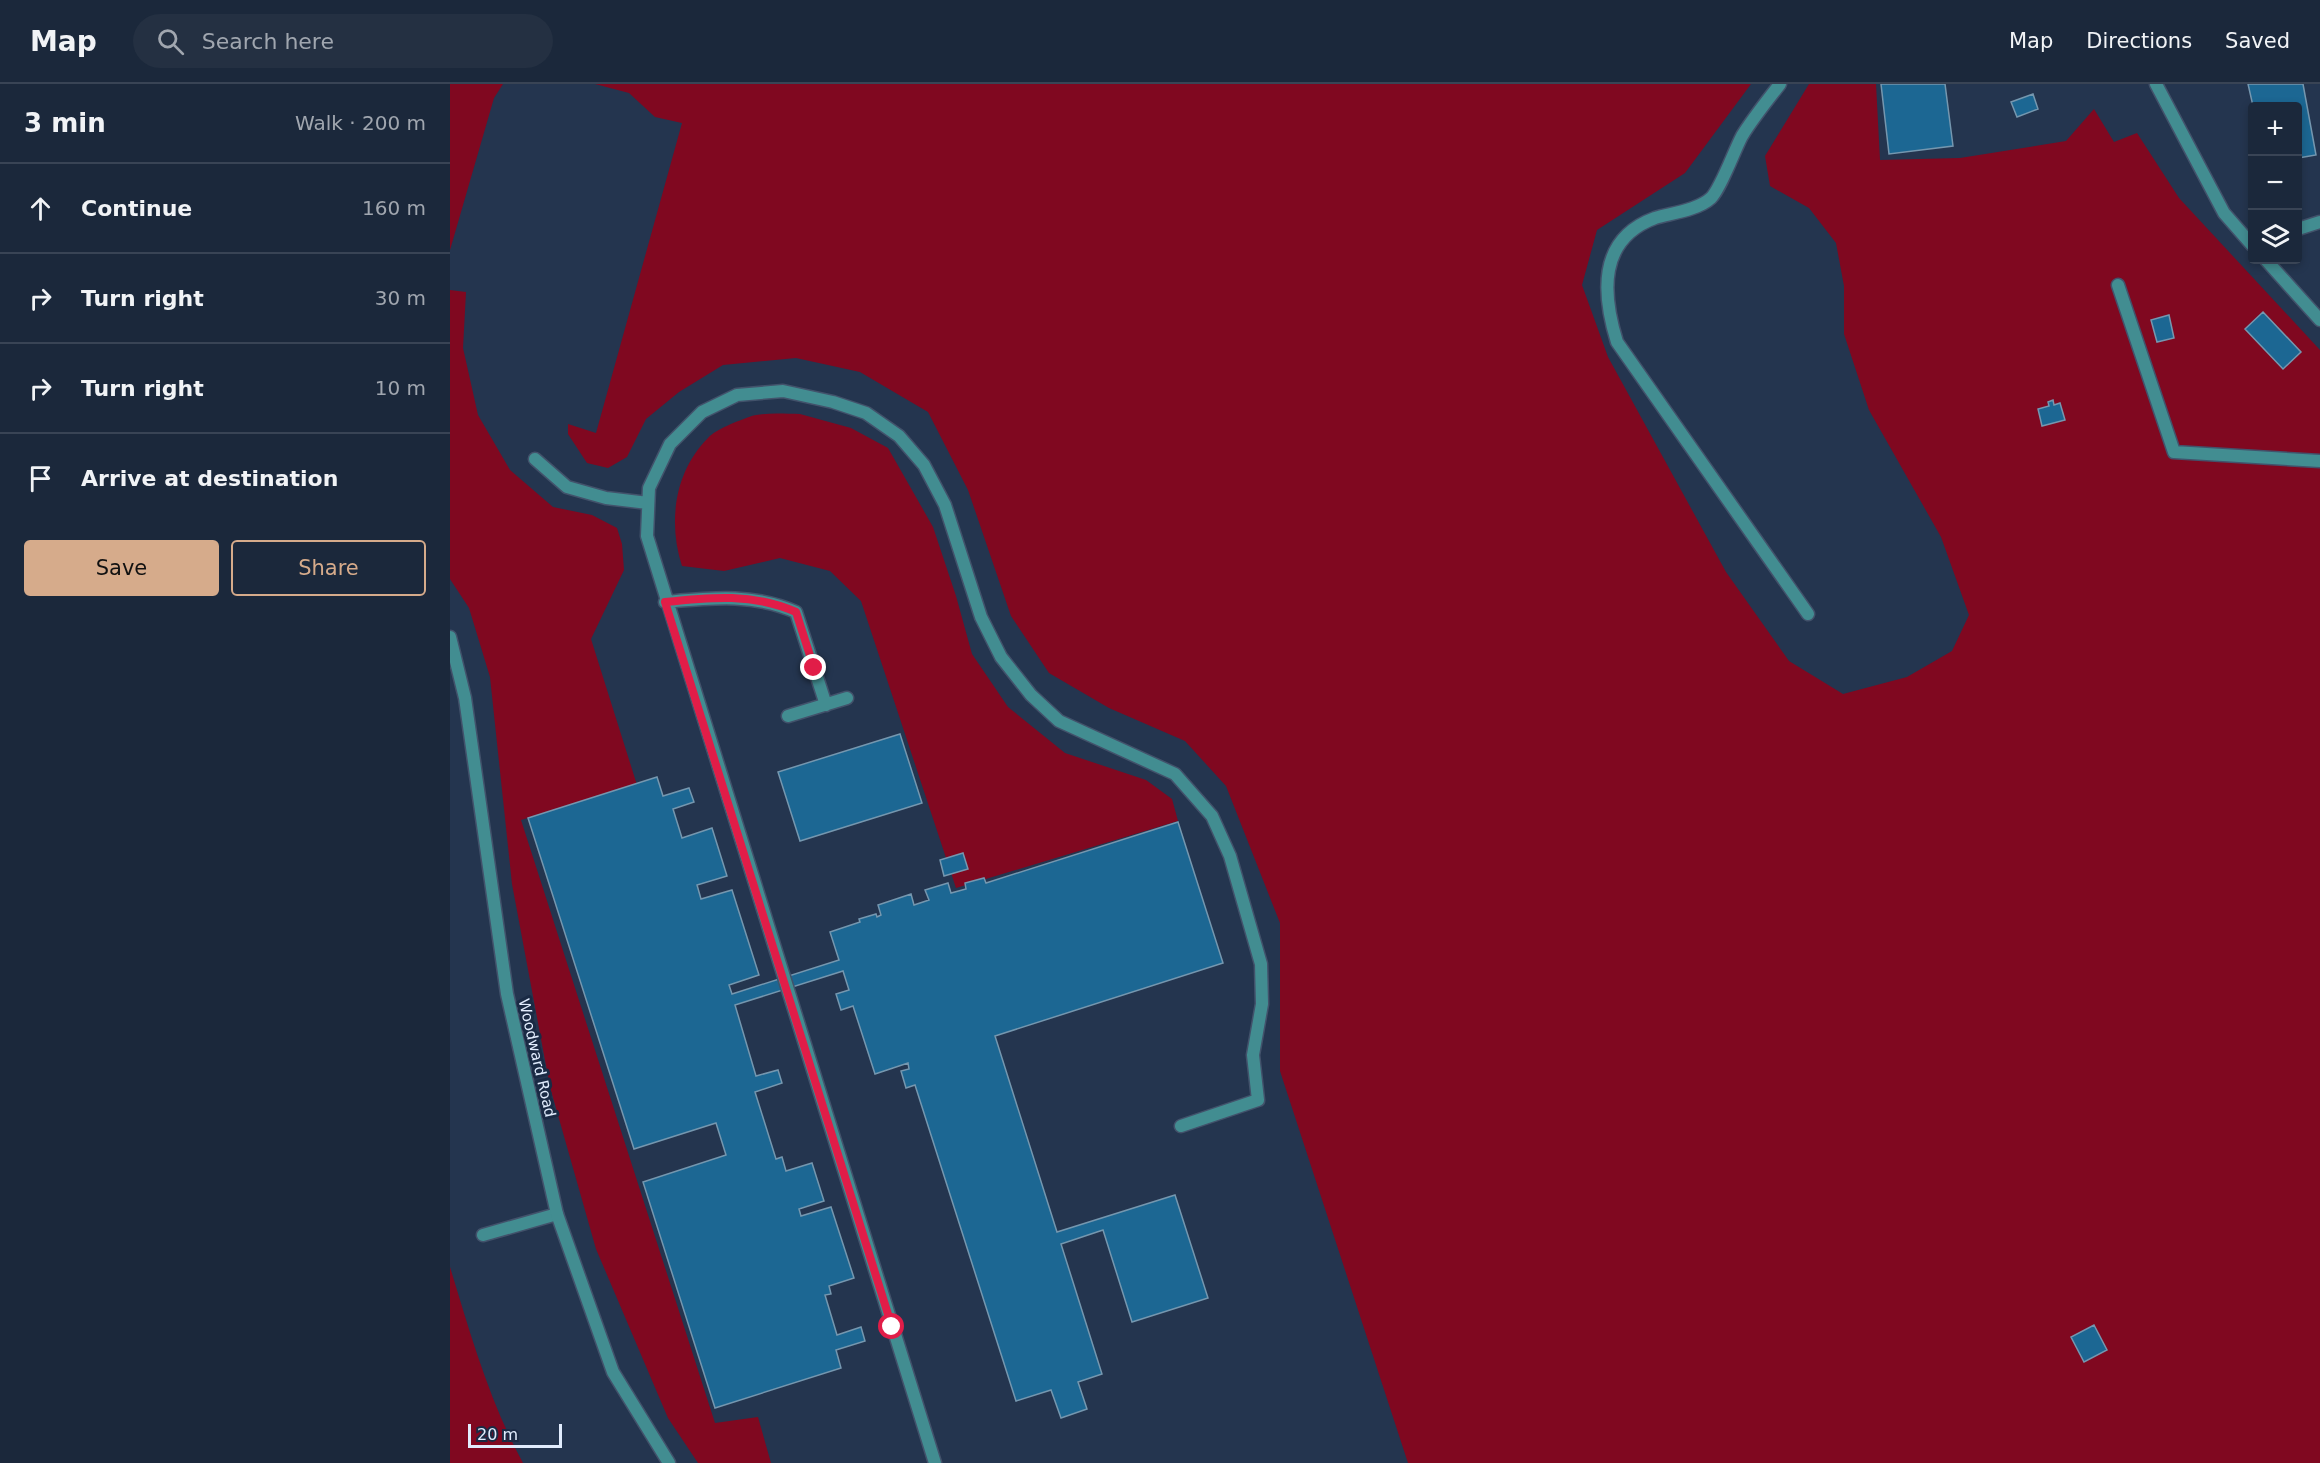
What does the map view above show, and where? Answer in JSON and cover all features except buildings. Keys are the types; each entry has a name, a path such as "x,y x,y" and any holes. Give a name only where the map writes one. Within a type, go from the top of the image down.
{"street":[{"path":"1780,84 1743,136 1711,198 1686,210 1653,219 1627,236 1614,251 1606,277 1608,314 1617,342 1808,614"},
{"path":"2156,84 2224,213 2248,239"},
{"path":"2302,228 2320,222"},
{"path":"2270,264 2320,320"},
{"path":"2118,285 2174,452 2320,461"},
{"path":"935,1463 665,602 647,536 649,488 670,444 702,412 737,395 783,391 833,402 866,413 899,436 924,465 945,505 981,617 1001,657 1031,695 1059,722 1175,774 1212,816 1230,856 1261,964 1262,1004 1253,1055 1258,1100 1181,1126"},
{"path":"535,459 567,487 606,498 648,503"},
{"path":"665,602 713,597 772,601 796,612 826,705"},
{"name":"Woodward Road","path":"450,637 465,698 507,994 557,1214 613,1372 669,1463"},
{"path":"789,716 847,698"},
{"path":"483,1235 557,1214"}],"shaded area":[{"path":"450,84 503,84 494,98 450,250"},
{"path":"595,84 1751,84 1685,173 1597,230 1582,285 1608,357 1726,572 1789,661 1843,694 1907,677 1952,651 1969,615 1941,537 1869,410 1844,334 1844,286 1836,243 1809,208 1770,186 1765,156 1809,84 1876,84 1880,160 1960,158 2066,141 2094,109 2114,142 2137,133 2179,198 2320,350 2320,1463 1408,1463 1280,1071 1280,923 1226,786 1185,741 1109,708 1049,673 1011,616 968,490 928,412 860,372 796,358 723,365 679,392 646,419 627,457 608,468 587,463 568,434 568,424 596,433 682,123 655,117 629,93"},
{"path":"450,290 466,292 463,348 478,415 510,470 553,507 592,515 617,528 622,544 624,570 591,639 637,785 521,820 715,1423 758,1417 771,1463 698,1463 668,1418 596,1249 550,1087 512,884 490,677 469,608 450,579"},
{"path":"767,414 800,414 851,428 888,448 933,527 972,654 1008,707 1065,753 1146,780 1172,799 1178,821 956,888 861,601 830,571 780,558 724,571 682,566 675,533 677,499 681,482 697,451 716,431 749,417"},
{"path":"450,1267 491,1392 523,1463 450,1463"}],"route":[{"path":"814,668 796,612 772,601 713,597 665,602 892,1327"}]}
